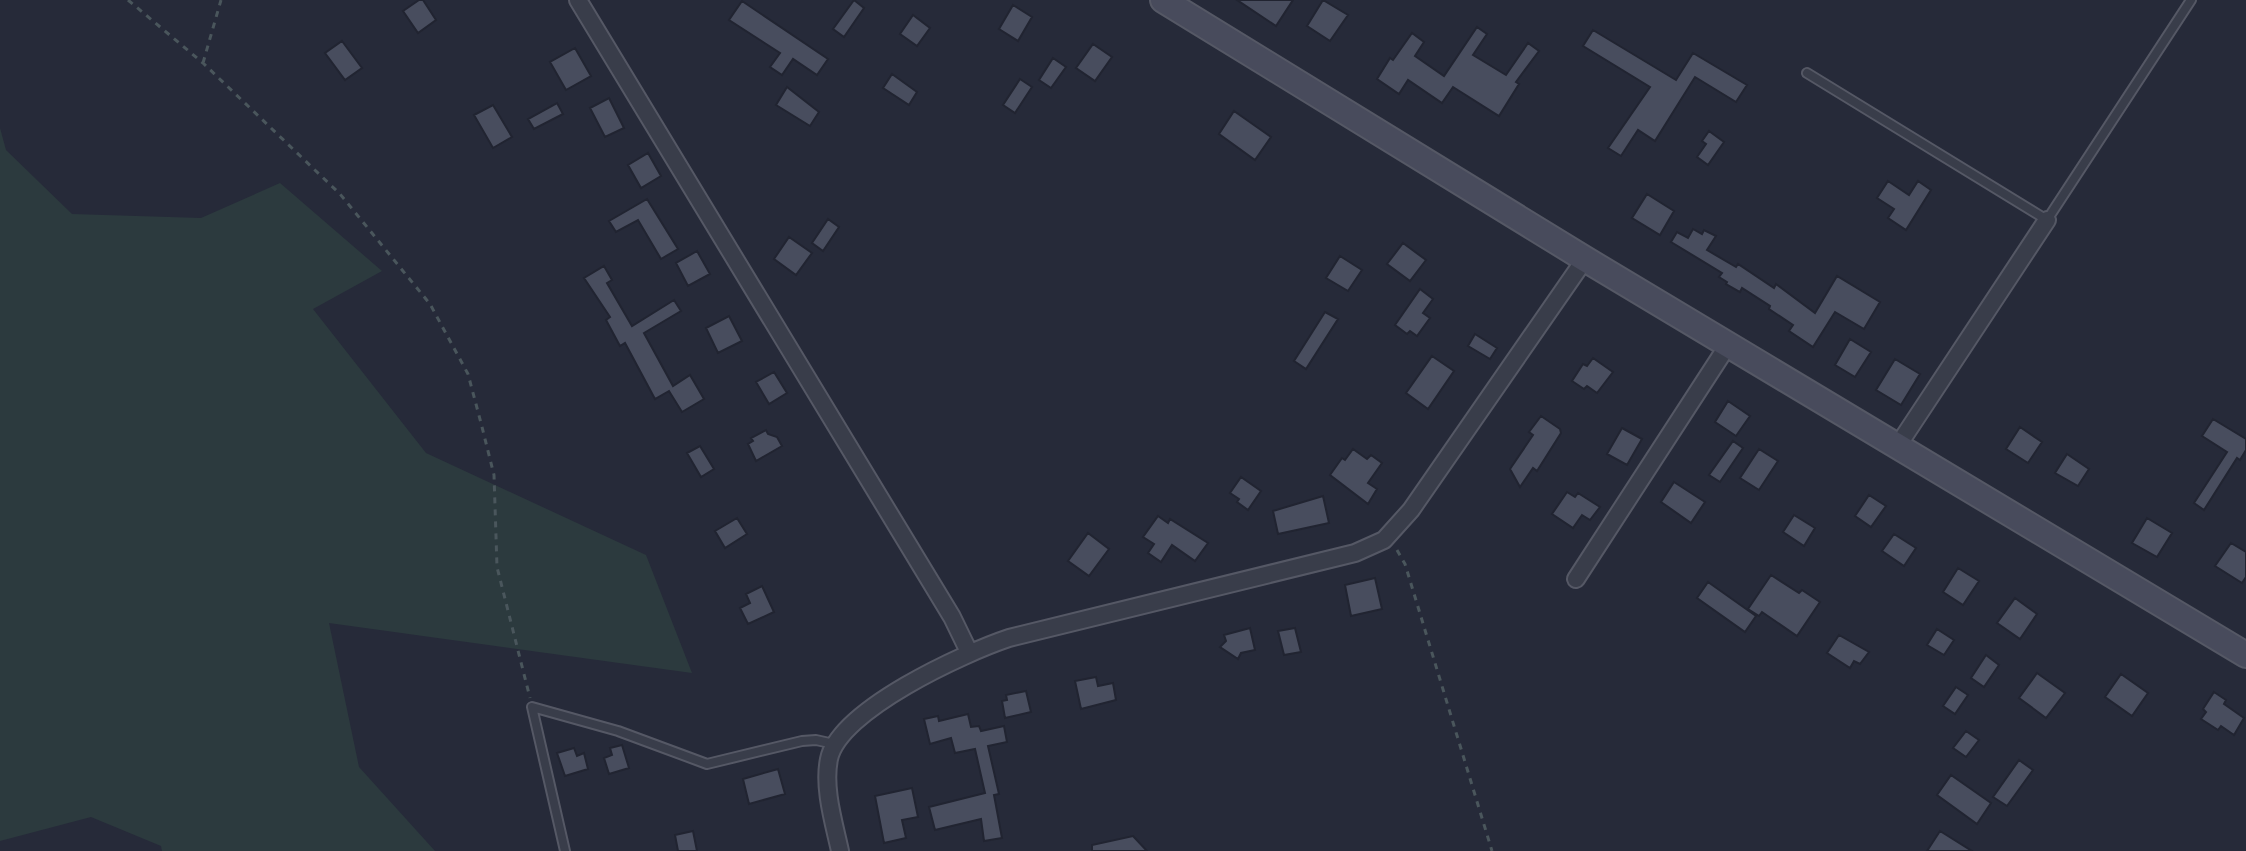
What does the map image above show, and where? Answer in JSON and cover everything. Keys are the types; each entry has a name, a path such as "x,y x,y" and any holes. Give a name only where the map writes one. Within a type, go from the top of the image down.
{"street":[{"path":"578,0 952,617 969,652"},
{"path":"1163,0 1585,259 2246,655"},
{"path":"1897,447 2047,220"},
{"path":"840,851 827,781 834,744 860,715 969,652 1009,638 1355,553 1389,536 1411,510 1585,259"},
{"path":"1576,579 1728,345"}],"lane":[{"path":"1807,73 2047,220 2191,0"},
{"path":"565,851 532,707 618,731 707,764 802,741 834,744"}],"path":[{"path":"128,0 203,63 340,194 430,304 468,374 494,475 497,567 532,707"},
{"path":"203,63 221,0"},
{"path":"1389,536 1405,564 1492,851"}],"shaded area":[{"path":"0,128 6,150 72,214 201,218 280,183 382,271 313,309 426,453 646,555 692,673 329,623 359,767 435,851 162,851 161,846 91,817 0,841"}],"building":[{"path":"423,0 436,20 418,33 403,11"},
{"path":"854,0 864,8 844,37 833,29"},
{"path":"1237,0 1293,0 1276,26"},
{"path":"1323,0 1348,15 1330,41 1307,26"},
{"path":"742,1 828,59 817,75 793,59 782,75 770,67 780,53 729,20"},
{"path":"1013,5 1032,17 1018,41 999,29"},
{"path":"913,15 930,28 917,46 900,34"},
{"path":"1477,27 1487,34 1473,55 1506,75 1528,43 1539,51 1516,82 1519,84 1499,116 1453,87 1442,103 1408,80 1399,94 1377,79 1412,33 1424,42 1415,56 1444,76"},
{"path":"1593,30 1676,80 1693,53 1747,85 1736,102 1695,77 1655,141 1638,130 1621,156 1608,148 1650,87 1583,46"},
{"path":"342,41 362,68 345,80 325,53"},
{"path":"1093,44 1112,57 1095,81 1076,68"},
{"path":"575,48 591,76 566,90 550,62"},
{"path":"1053,58 1066,67 1051,88 1039,80"},
{"path":"892,74 917,92 909,105 883,88"},
{"path":"1020,79 1032,87 1015,113 1003,105"},
{"path":"787,87 819,112 810,126 776,105"},
{"path":"609,98 624,128 605,137 590,108"},
{"path":"557,103 563,114 534,129 528,119"},
{"path":"493,105 512,137 493,148 474,115"},
{"path":"1234,111 1271,137 1255,160 1219,134"},
{"path":"1709,131 1724,142 1708,165 1697,157 1706,144 1702,141"},
{"path":"648,153 661,176 641,188 628,165"},
{"path":"1888,181 1909,195 1918,181 1931,190 1906,230 1888,218 1894,209 1877,198"},
{"path":"1647,194 1674,211 1660,235 1632,218"},
{"path":"647,199 678,249 661,259 638,220 616,232 609,221"},
{"path":"828,219 839,227 823,251 812,243"},
{"path":"1693,229 1716,236 1707,250 1736,267 1738,264 1774,288 1776,284 1815,313 1837,276 1880,302 1864,329 1835,312 1813,347 1789,331 1793,325 1769,309 1770,306 1742,288 1740,292 1726,284 1719,277 1722,273 1671,242 1677,232 1688,238"},
{"path":"789,237 812,253 796,275 774,259"},
{"path":"1403,243 1426,260 1410,281 1387,264"},
{"path":"697,251 710,274 688,286 676,263"},
{"path":"1340,256 1362,270 1348,291 1326,278"},
{"path":"604,266 612,280 607,283 632,326 674,300 681,311 644,333 673,386 690,375 704,399 682,412 669,391 655,399 625,343 620,346 606,320 610,317 584,278"},
{"path":"1420,289 1433,299 1423,313 1430,318 1417,336 1410,331 1407,334 1395,325"},
{"path":"1325,312 1338,319 1306,369 1294,361"},
{"path":"729,316 742,341 718,353 706,328"},
{"path":"1475,334 1497,348 1490,359 1468,346"},
{"path":"1850,339 1871,352 1855,377 1835,365"},
{"path":"1432,356 1454,371 1428,409 1406,393"},
{"path":"1593,358 1613,372 1597,393 1572,381 1583,364 1587,366"},
{"path":"1895,359 1920,374 1901,405 1876,390"},
{"path":"774,372 787,393 769,404 756,382"},
{"path":"1728,401 1750,416 1736,436 1715,422"},
{"path":"1541,416 1560,429 1561,433 1537,471 1533,468 1520,487 1510,469 1533,435 1529,432"},
{"path":"2213,419 2246,439 2246,450 2240,460 2237,458 2204,510 2194,503 2227,452 2202,436"},
{"path":"2020,427 2042,442 2028,463 2006,449"},
{"path":"1622,428 1642,439 1627,465 1607,454"},
{"path":"766,430 777,437 782,446 756,461 748,444 753,441 751,438"},
{"path":"1733,441 1743,448 1720,482 1709,475"},
{"path":"700,446 714,469 701,477 687,453"},
{"path":"1353,449 1367,459 1371,455 1382,463 1368,483 1377,489 1368,504 1330,475"},
{"path":"1759,449 1778,461 1759,490 1740,478"},
{"path":"2067,454 2089,469 2078,486 2055,473"},
{"path":"1241,477 1261,491 1248,510 1230,493"},
{"path":"1674,482 1705,502 1691,523 1661,502"},
{"path":"1567,492 1575,497 1578,493 1600,507 1590,520 1582,515 1573,528 1552,514"},
{"path":"1869,495 1886,506 1871,527 1855,516"},
{"path":"1323,496 1329,523 1278,534 1273,511"},
{"path":"1794,515 1815,528 1804,546 1783,532"},
{"path":"1158,516 1168,523 1170,519 1208,543 1195,561 1172,545 1161,562 1148,553 1154,544 1143,537"},
{"path":"737,518 747,534 725,548 715,531"},
{"path":"2147,518 2172,533 2157,557 2132,543"},
{"path":"1088,533 1109,549 1089,576 1068,561"},
{"path":"1894,534 1916,548 1904,566 1882,551"},
{"path":"2231,543 2246,552 2246,577 2242,583 2215,566"},
{"path":"1958,568 1979,581 1963,605 1943,592"},
{"path":"1771,575 1820,602 1797,636 1762,612 1759,616 1748,609"},
{"path":"1375,578 1382,609 1351,616 1345,585"},
{"path":"1708,582 1756,616 1745,632 1697,598"},
{"path":"762,586 774,612 748,624 740,608 750,603 746,594"},
{"path":"2015,598 2037,614 2020,639 1997,623"},
{"path":"1250,628 1255,650 1241,653 1238,659 1220,647 1226,641 1224,635"},
{"path":"1295,628 1301,652 1284,655 1278,631"},
{"path":"1937,629 1954,640 1944,655 1927,645"},
{"path":"1839,635 1869,652 1860,664 1854,661 1850,668 1827,653"},
{"path":"1986,655 1999,665 1984,687 1971,678"},
{"path":"2037,673 2065,693 2046,718 2019,698"},
{"path":"2121,674 2148,693 2132,716 2105,697"},
{"path":"1096,677 1098,686 1113,683 1116,700 1081,709 1075,681"},
{"path":"1956,687 1968,695 1955,714 1943,706"},
{"path":"1026,691 1031,712 1005,718 1002,701 1007,700 1006,695"},
{"path":"2214,692 2226,700 2224,704 2244,718 2234,735 2221,726 2218,730 2201,719 2206,712 2203,709"},
{"path":"968,714 971,727 979,726 981,731 1004,726 1007,742 988,746 999,794 994,795 1002,838 984,841 981,819 935,830 929,807 985,793 975,749 955,753 951,738 930,744 924,719 938,716 939,721"},
{"path":"1966,731 1979,740 1966,757 1953,748"},
{"path":"622,745 629,768 609,774 604,758 612,755 610,748"},
{"path":"574,748 577,756 584,753 588,769 565,776 557,753"},
{"path":"2019,760 2033,770 2007,806 1993,797"},
{"path":"778,769 785,794 749,804 743,779"},
{"path":"1951,775 1991,803 1977,824 1937,795"},
{"path":"912,788 918,817 902,820 906,838 884,843 875,796"},
{"path":"693,831 697,851 678,851 675,835"},
{"path":"1940,831 1972,851 1927,851"},
{"path":"1133,836 1147,851 1092,851 1092,845"}]}
